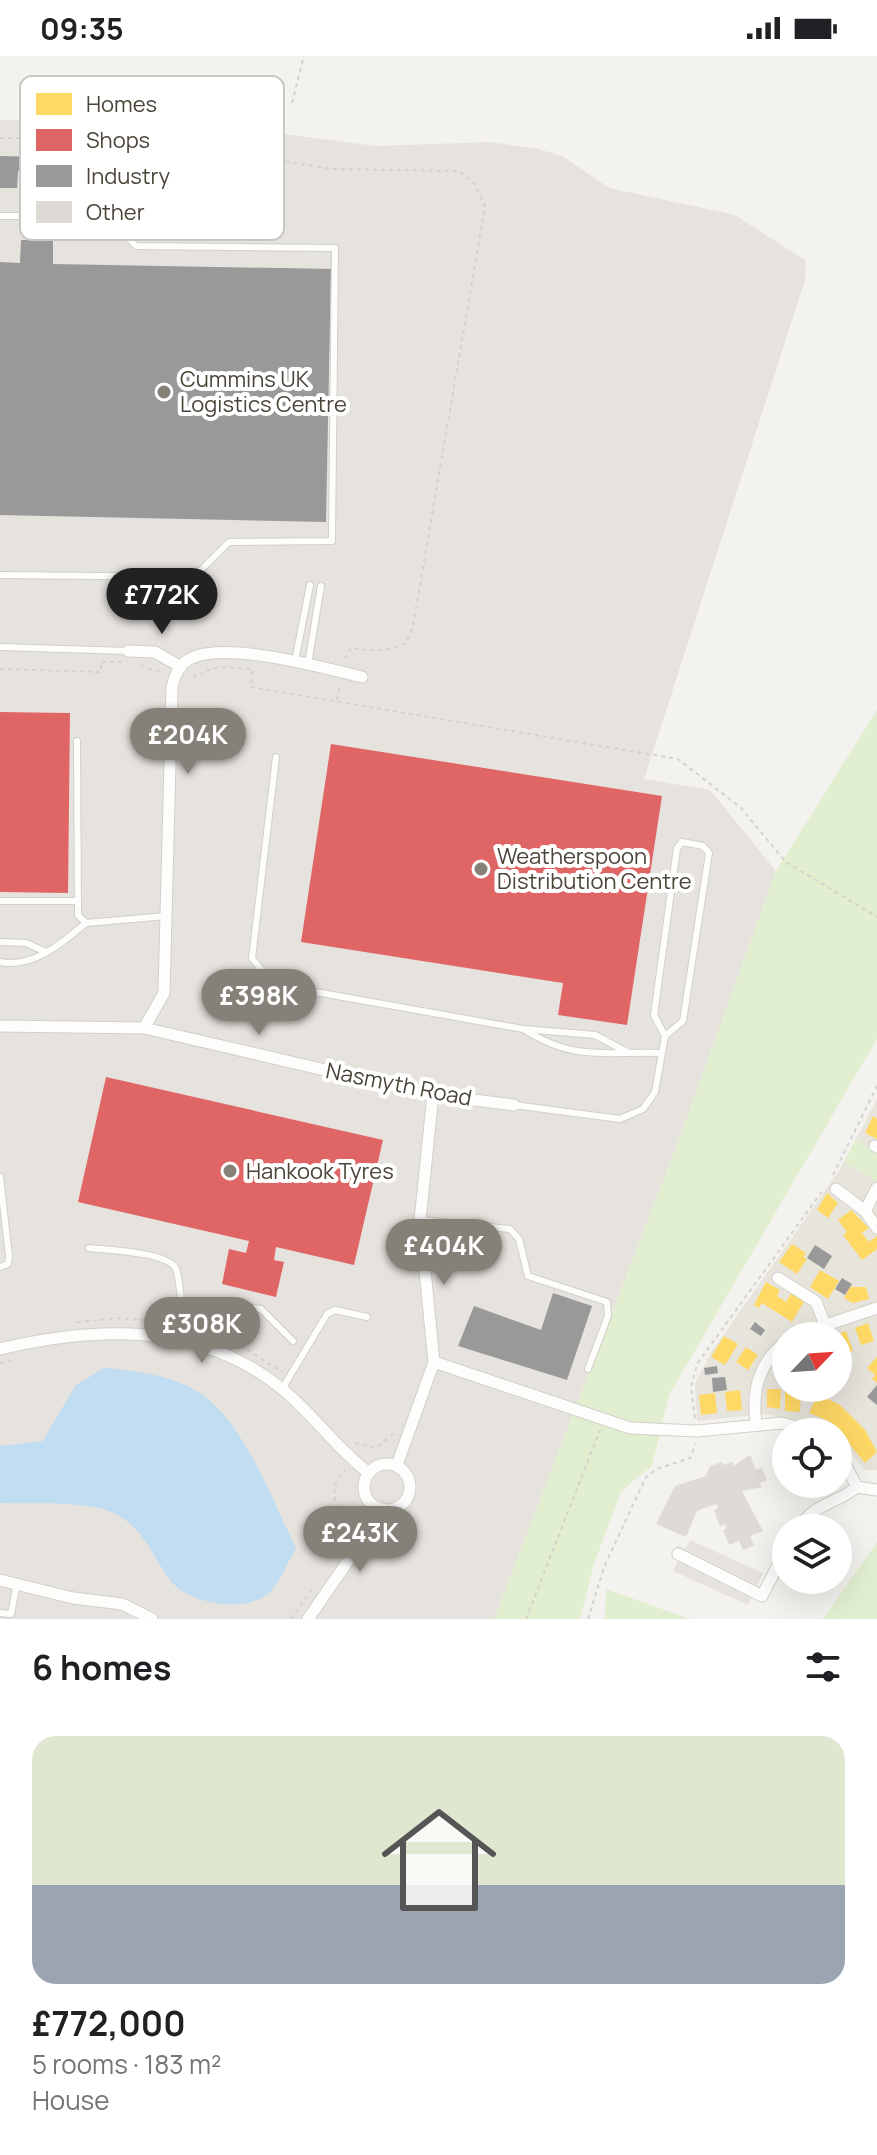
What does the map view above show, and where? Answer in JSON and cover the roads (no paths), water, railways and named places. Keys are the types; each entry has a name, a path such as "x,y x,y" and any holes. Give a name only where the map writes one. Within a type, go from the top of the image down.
{"street":[{"path":"128,651 155,652 181,667"},
{"path":"144,1028 164,993 172,687 181,667 199,655 218,652 295,661 362,677"},
{"name":"Nasmyth Road","path":"0,1026 144,1028 433,1095 514,1105"},
{"path":"397,1465 434,1362 420,1220 433,1095"},
{"path":"865,1211 877,1188"},
{"path":"836,1189 865,1211 877,1228"},
{"path":"778,1278 816,1302 824,1322"},
{"path":"834,1322 875,1308 877,1324"},
{"path":"0,1349 93,1332 132,1332 176,1338 226,1354 258,1370 282,1389 354,1462 369,1473"},
{"path":"756,1424 753,1402 756,1381 772,1355"},
{"path":"434,1362 630,1428 697,1431 772,1423"},
{"path":"308,1619 384,1509 402,1505 411,1488 404,1471 397,1465 381,1464 369,1473 366,1496 384,1509"},
{"path":"852,1478 857,1487"},
{"path":"857,1487 877,1490"},
{"path":"807,1514 821,1504 847,1496 857,1487"},
{"path":"678,1554 762,1596 772,1577"},
{"path":"0,1580 73,1598 122,1604 152,1619"}],"lane":[{"path":"0,575 194,577 229,542 332,541 335,248 136,246 130,240"},
{"path":"295,661 310,585"},
{"path":"308,664 321,586"},
{"path":"0,647 128,651"},
{"path":"77,741 75,901 78,915 86,923"},
{"path":"276,757 252,958 267,977 293,988 523,1029 595,1035 627,1052"},
{"path":"514,1105 620,1119 643,1109 655,1092 665,1036 654,1015 677,848 682,842 703,846 709,853 683,1021 665,1036"},
{"path":"0,901 75,901"},
{"path":"0,962 29,961 86,923 167,916"},
{"path":"0,942 26,943 46,952"},
{"path":"523,1029 550,1047 585,1055 662,1053"},
{"path":"0,1177 9,1256 8,1264 0,1267"},
{"path":"420,1220 510,1229 519,1239 528,1276 607,1302 608,1316 588,1369"},
{"path":"89,1248 159,1257 171,1263 175,1268 182,1308 176,1338"},
{"path":"182,1308 206,1301 261,1309 293,1341"},
{"path":"282,1389 327,1314 335,1310 367,1317"},
{"path":"0,1613 11,1614 17,1583"}],"water":[{"path":"104,1368 138,1372 183,1384 211,1402 227,1418 254,1460 296,1548 271,1591 248,1603 219,1604 204,1600 190,1595 170,1580 134,1528 116,1514 76,1505 0,1503 0,1446 43,1441 75,1386"}],"place":[{"name":"Cummins UK Logistics Centre","path":"164,392"},
{"name":"Weatherspoon Distribution Centre","path":"481,869"},
{"name":"Hankook Tyres","path":"230,1171"}]}
